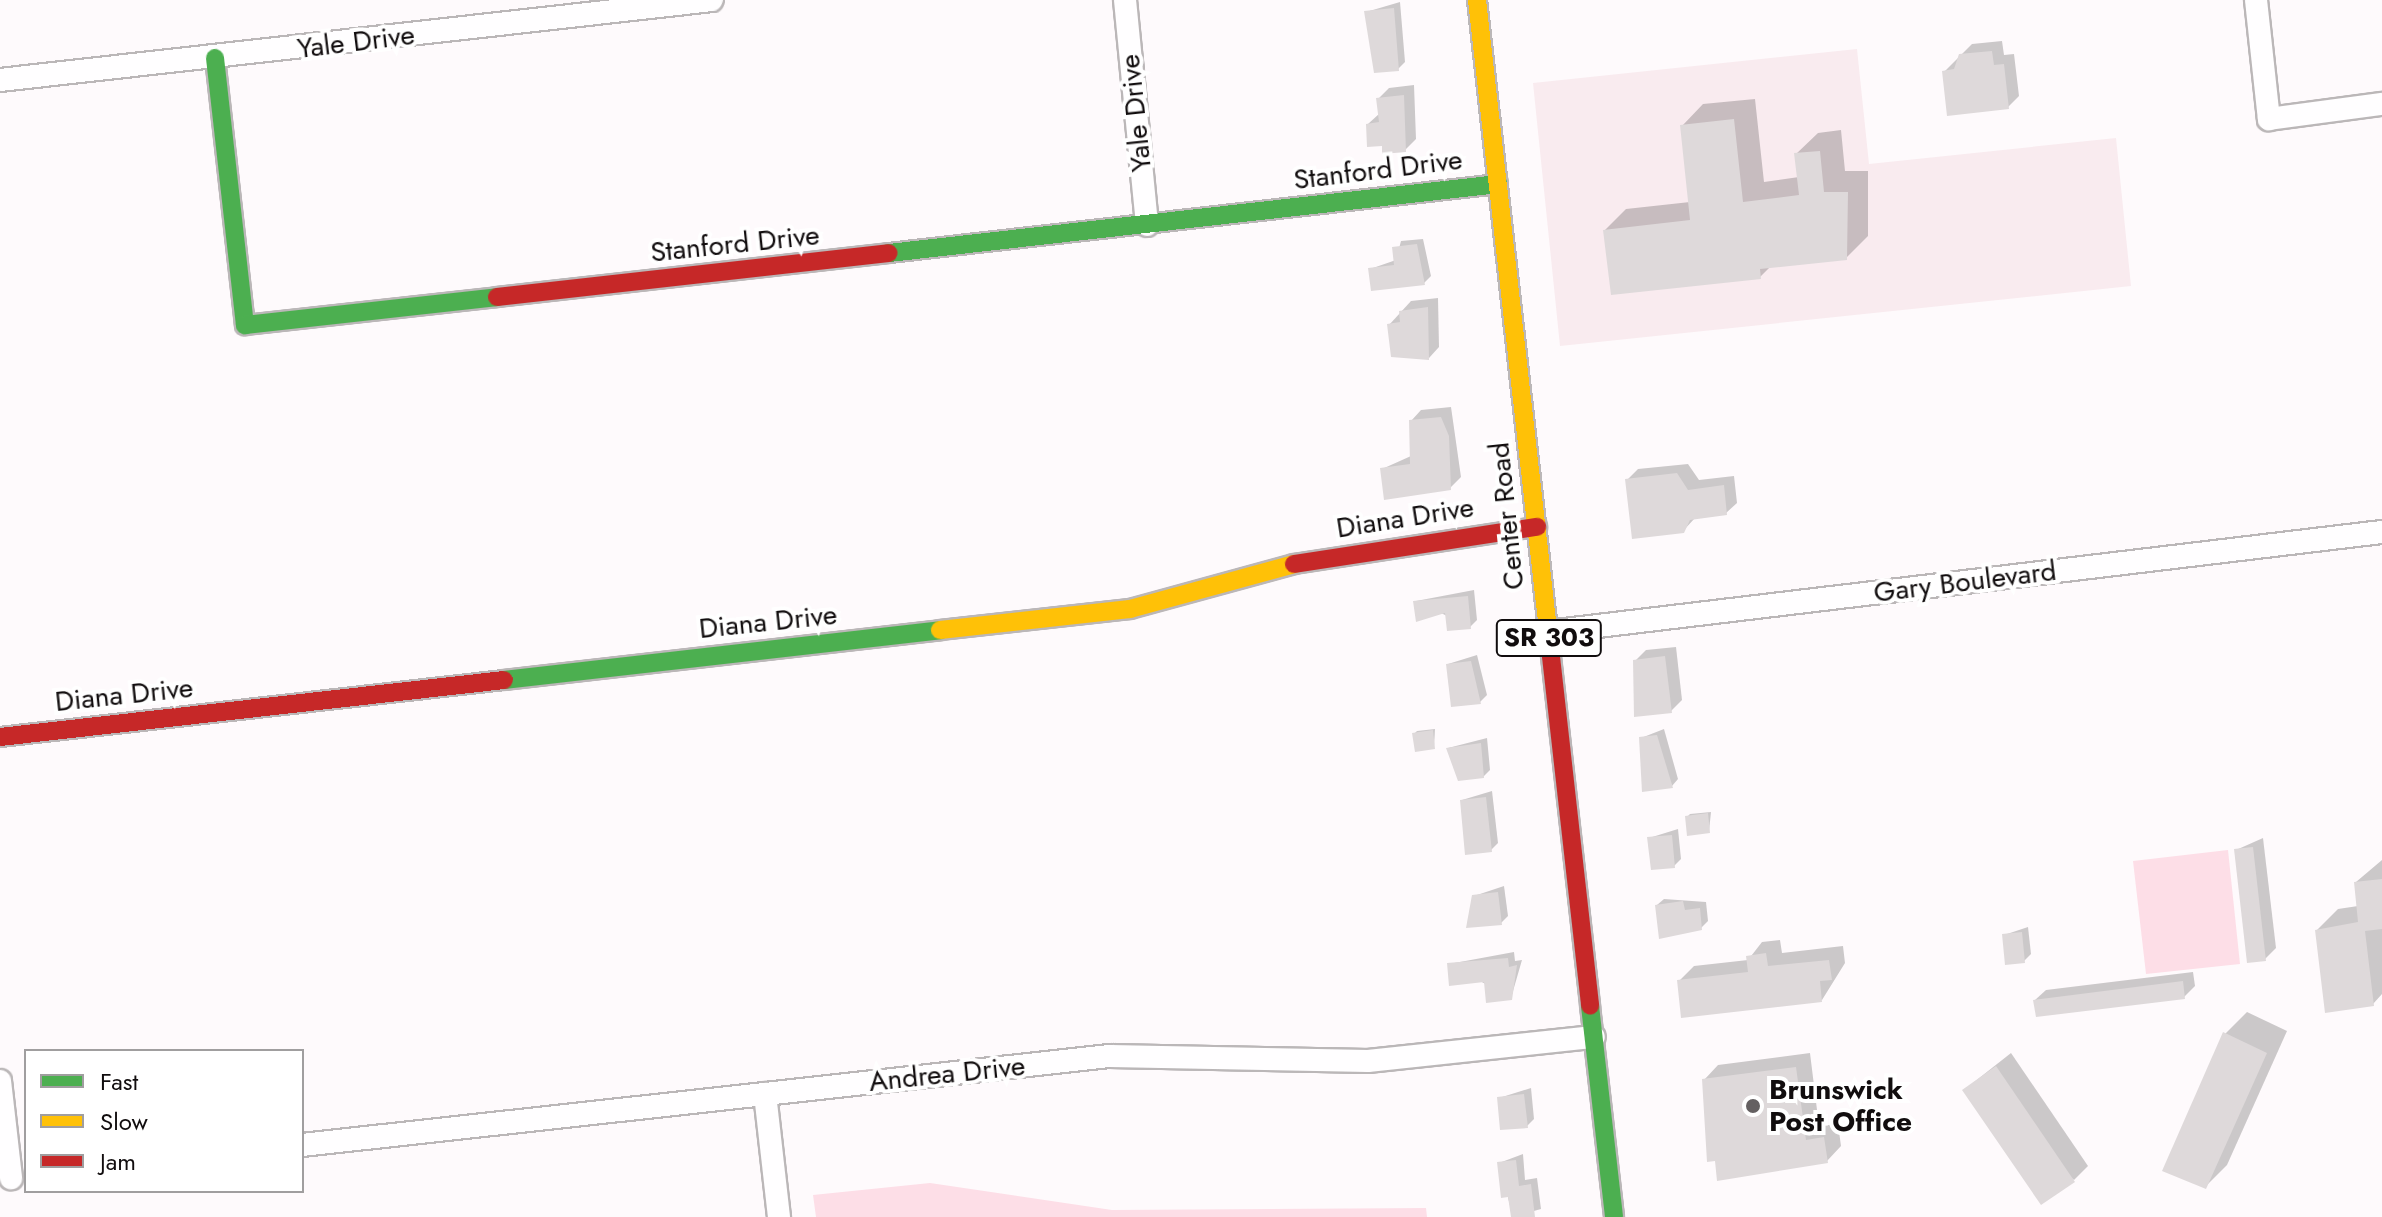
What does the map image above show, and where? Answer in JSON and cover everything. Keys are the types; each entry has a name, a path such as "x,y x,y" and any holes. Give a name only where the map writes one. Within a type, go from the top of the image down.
{"street":[{"name":"Yale Drive","path":"0,80 712,0"},
{"name":"Yale Drive","path":"1125,0 1147,225"},
{"name":"Center Road","path":"1477,0 1614,1217"},
{"path":"2256,0 2269,119 2382,104"},
{"name":"Stanford Drive","path":"215,58 245,325 1498,184"},
{"name":"Diana Drive","path":"0,737 1130,609 1298,563 1537,527"},
{"name":"Gary Boulevard","path":"1548,632 2382,532"},
{"name":"Andrea Drive","path":"304,1145 1110,1056 1368,1061 1594,1037"},
{"path":"0,1081 12,1177"},
{"path":"765,1094 779,1217"}],"shaded area":[{"path":"1857,49 1869,164 2116,138 2131,286 1560,346 1533,83"},
{"path":"2228,850 2240,964 2146,974 2133,861"},
{"path":"930,1183 1112,1210 1426,1208 1427,1217 816,1217 813,1195"}],"building":[{"path":"1394,8 1399,71 1374,73 1364,11"},
{"path":"1992,51 1994,65 2004,64 2009,109 1947,116 1942,71 1954,69 1959,54"},
{"path":"1404,95 1406,152 1382,154 1382,146 1367,147 1366,124 1379,122 1376,98"},
{"path":"1734,119 1743,202 1799,195 1794,153 1820,151 1824,192 1848,192 1847,260 1760,269 1761,279 1611,295 1603,230 1690,220 1680,125"},
{"path":"1417,244 1425,285 1371,291 1368,268 1394,265 1392,247"},
{"path":"1428,307 1429,360 1391,357 1387,324 1400,322 1399,311"},
{"path":"1441,417 1449,436 1451,490 1384,500 1380,468 1410,464 1409,420"},
{"path":"1677,473 1688,490 1724,485 1727,515 1690,520 1684,533 1632,539 1625,479"},
{"path":"1468,596 1471,629 1447,631 1445,613 1416,622 1413,601"},
{"path":"1665,656 1672,713 1634,717 1633,660"},
{"path":"1471,661 1481,704 1451,707 1446,664"},
{"path":"1433,730 1435,749 1415,752 1412,733"},
{"path":"1657,735 1673,788 1642,792 1639,737"},
{"path":"1481,743 1484,778 1458,781 1446,748"},
{"path":"1486,797 1492,852 1465,855 1460,800"},
{"path":"1708,813 1710,833 1687,836 1685,816"},
{"path":"1672,835 1675,868 1651,870 1647,837"},
{"path":"2253,847 2266,961 2247,963 2234,849"},
{"path":"2382,879 2382,929 2365,931 2374,1006 2325,1013 2315,930 2358,922 2354,882"},
{"path":"1498,892 1502,925 1466,928 1472,895"},
{"path":"1683,901 1685,910 1700,908 1702,930 1659,939 1655,905"},
{"path":"2022,932 2025,963 2005,965 2002,934"},
{"path":"1766,953 1768,966 1829,960 1832,980 1820,981 1822,1002 1681,1018 1677,980 1748,972 1746,956"},
{"path":"1508,958 1509,967 1517,965 1512,1000 1486,1003 1484,982 1449,986 1447,963"},
{"path":"2183,981 2185,999 2036,1017 2033,1000"},
{"path":"2223,1032 2267,1053 2206,1189 2162,1171"},
{"path":"1996,1066 2075,1182 2041,1205 1962,1090"},
{"name":"Brunswick Post Office","path":"1796,1067 1806,1140 1824,1137 1828,1163 1717,1181 1715,1161 1707,1162 1702,1079"},
{"path":"1524,1094 1528,1128 1500,1130 1497,1097"},
{"path":"1516,1160 1519,1186 1531,1184 1535,1217 1511,1217 1508,1197 1501,1198 1497,1162"}],"traffic: fast":[{"path":"215,58 245,325 497,297"},
{"path":"889,253 1498,184"},
{"path":"504,680 940,630"},
{"path":"1590,1006 1614,1217"}],"traffic: slow":[{"path":"1477,0 1548,630"},
{"path":"940,630 1130,609 1294,564"}],"traffic: jam":[{"path":"497,297 889,253"},
{"path":"1294,564 1537,527"},
{"path":"1548,630 1590,1006"},
{"path":"0,737 504,680"}],"place":[{"name":"Brunswick Post Office","path":"1753,1106"}]}
